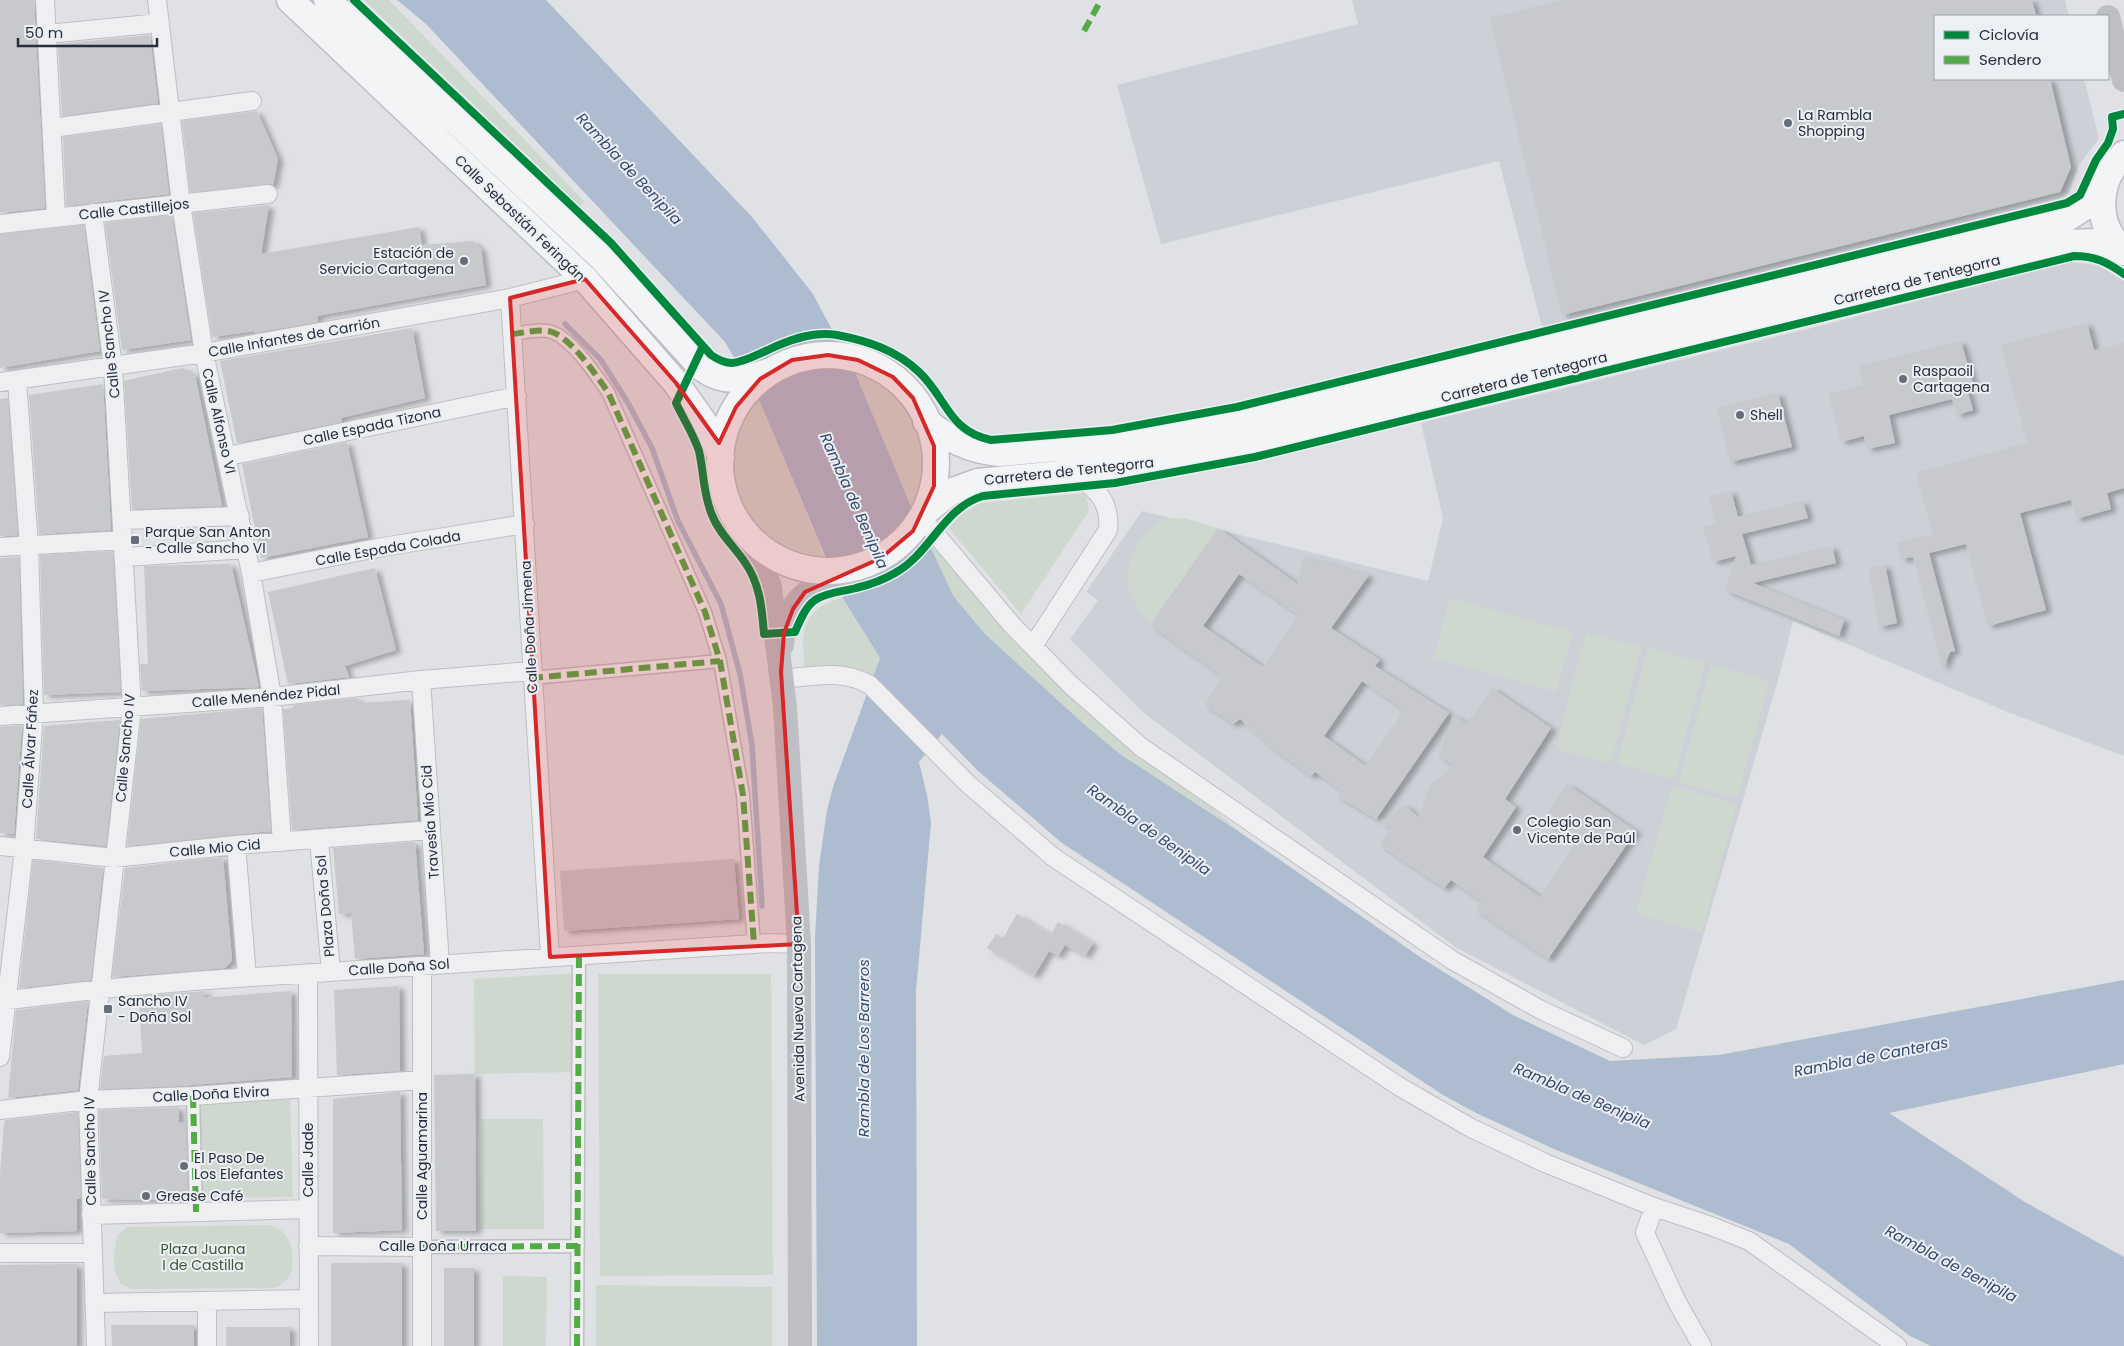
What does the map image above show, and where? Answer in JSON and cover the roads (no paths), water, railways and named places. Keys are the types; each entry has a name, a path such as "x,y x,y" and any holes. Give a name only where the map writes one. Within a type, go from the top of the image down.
{"main road":[{"name":"Calle Sebastián Feringán","path":"290,0 585,279 676,383 712,434 721,459"},
{"name":"Calle Sebastián Feringán","path":"327,0 602,258 696,363 718,378 729,380 756,379"},
{"path":"2103,0 2107,15"},
{"path":"2109,21 2124,80"},
{"name":"Carretera de Tentegorra","path":"926,421 958,443 974,449 999,453 1116,443 1239,421 2067,218 2089,204 2123,154"},
{"path":"2106,181 2102,199 2103,217 2113,240 2124,252"},
{"name":"Carretera de Tentegorra","path":"922,517 950,492 978,482 1148,464 1246,445 2067,243 2098,242 2124,252"},
{"path":"810,356 846,357 872,365 893,377 913,398 926,421 935,459 934,486 922,517 906,539 890,553 872,563 839,573 807,570 785,562 764,550 740,524 727,493 721,459 726,426 736,407 756,379 792,360 810,356"},
{"name":"Avenida Nueva Cartagena","path":"740,524 764,570 770,587 781,675 798,944 800,1346"},
{"name":"Avenida Nueva Cartagena","path":"781,675 784,633 796,602 806,592 839,573"}],"street":[{"path":"45,0 56,217"},
{"name":"Calle Alfonso VI","path":"157,0 181,204 204,353 240,516 272,697 282,842"},
{"path":"47,34 160,23"},
{"path":"52,128 252,101"},
{"name":"Calle Castillejos","path":"0,224 268,194"},
{"name":"Calle Sancho IV","path":"93,213 113,367 125,548 132,707 88,1100 96,1346"},
{"name":"Calle Infantes de Carrión","path":"9,381 204,353 510,298 585,279"},
{"name":"Calle Doña Jimena","path":"510,298 525,524 531,675 550,957"},
{"path":"512,334 551,332 567,342 608,392 705,612 720,660 743,795 754,944"},
{"name":"Calle Álvar Fáñez","path":"0,1057 3,1001 24,849 34,713 29,546 9,381"},
{"name":"Calle Espada Tizona","path":"228,456 517,396"},
{"path":"1033,646 1108,530 1108,510 1098,492 1081,479 1066,474"},
{"path":"123,520 240,516"},
{"path":"922,517 1012,625 1072,686 1141,747 1459,965 1540,1010 1623,1048"},
{"name":"Calle Espada Colada","path":"251,573 377,548 525,524"},
{"path":"0,547 246,549"},
{"path":"531,675 720,660"},
{"name":"Calle Menéndez Pidal","path":"0,716 272,697 421,680 531,675"},
{"path":"781,675 842,675 853,677 870,685 968,784 1053,857 1400,1087 1471,1128 1545,1163 1654,1207 1749,1241 1897,1346"},
{"name":"Travesía Mio Cid","path":"421,680 440,964"},
{"name":"Calle Mio Cid","path":"0,846 114,858 236,845 431,830"},
{"name":"Plaza Doña Sol","path":"320,840 330,972"},
{"path":"236,845 247,977"},
{"name":"Calle Doña Sol","path":"3,1001 102,988 247,977 754,944 798,944"},
{"path":"577,1346 579,956"},
{"name":"Calle Aguamarina","path":"422,966 422,1346"},
{"name":"Calle Jade","path":"308,973 309,1346"},
{"name":"Calle Doña Elvira","path":"0,1110 88,1100 193,1096 422,1080"},
{"path":"193,1096 196,1212"},
{"path":"1654,1207 1645,1233 1677,1302 1702,1346"},
{"path":"91,1215 308,1209"},
{"name":"Calle Doña Urraca","path":"308,1246 578,1246"},
{"path":"0,1253 92,1253"},
{"path":"96,1303 309,1299"},
{"path":"207,1301 207,1346"}],"water":[{"path":"397,0 546,0 752,217 813,294 856,375 910,504 954,597 985,634 1085,725 1120,754 1241,833 1423,959 1513,1015 1610,1061 1719,1055 2124,980 2124,1064 1889,1113 2025,1202 2124,1257 2124,1346 1931,1346 1910,1336 1789,1244 1554,1149 1476,1113 1443,1095 1062,843 977,770 942,734 919,762 931,823 916,991 917,1346 817,1346 815,938 819,866 827,810 834,784 880,658 844,600 760,402 725,342 426,24"}],"waterway":[{"path":"565,324 601,360 628,403 652,448 678,521 721,604 740,674 752,745 762,906"}],"place":[{"name":"La Rambla Shopping","path":"1788,123"},
{"name":"Estación de Servicio Cartagena","path":"464,261"},
{"name":"Raspaoil Cartagena","path":"1903,379"},
{"name":"Shell","path":"1740,415"},
{"name":"Parque San Anton - Calle Sancho VI","path":"135,540"},
{"name":"Colegio San Vicente de Paúl","path":"1517,830"},
{"name":"Sancho IV - Doña Sol","path":"108,1009"},
{"name":"El Paso De Los Elefantes","path":"184,1166"},
{"name":"Grease Café","path":"146,1196"}],"water label":[{"name":"Rambla de Benipila","path":"629,169"},
{"name":"Rambla de Benipila","path":"854,501"},
{"name":"Rambla de Benipila","path":"1149,830"},
{"name":"Rambla de Los Barreros","path":"864,1048"},
{"name":"Rambla de Canteras","path":"1871,1057"},
{"name":"Rambla de Benipila","path":"1582,1096"},
{"name":"Rambla de Benipila","path":"1951,1264"}],"park label":[{"name":"Plaza Juana I de Castilla","path":"203,1258"}]}
